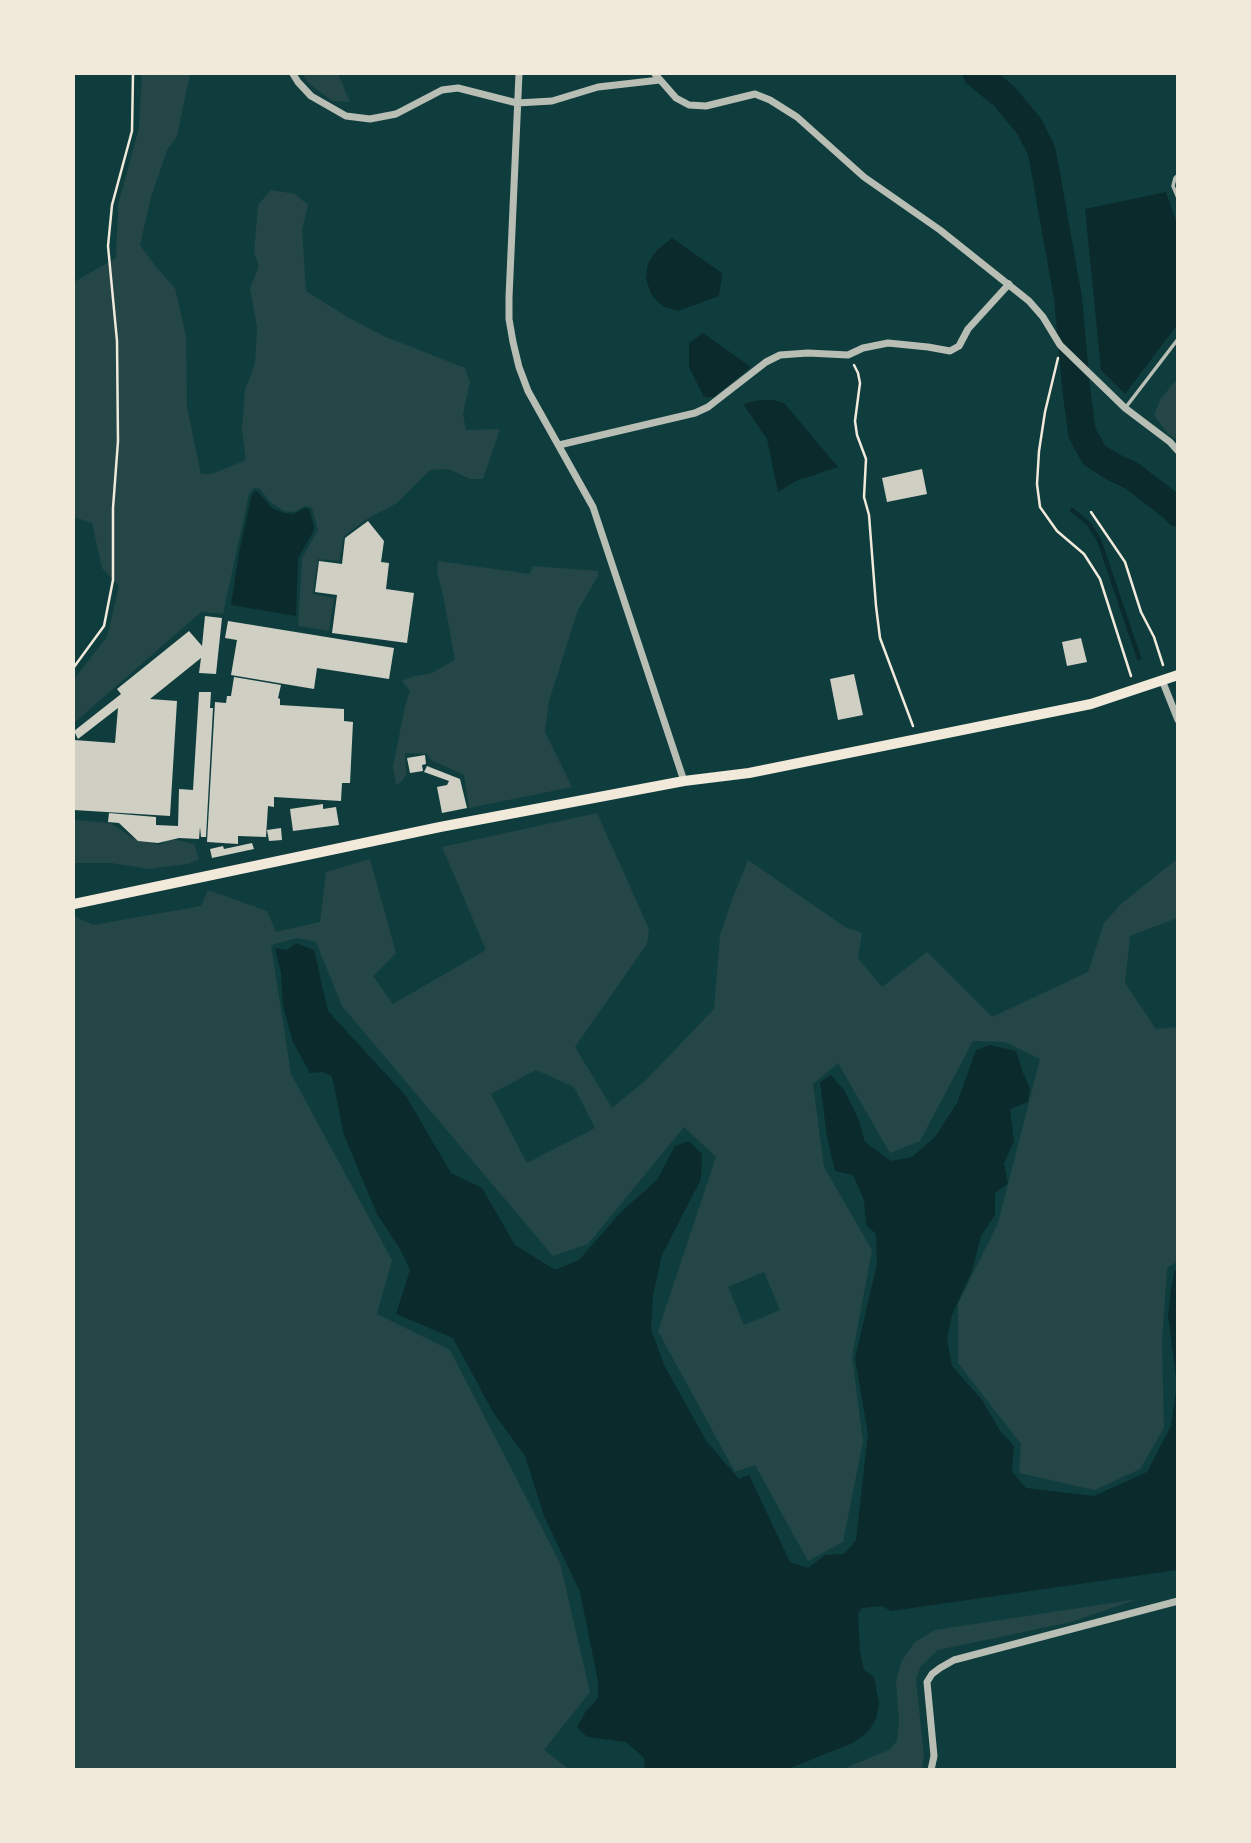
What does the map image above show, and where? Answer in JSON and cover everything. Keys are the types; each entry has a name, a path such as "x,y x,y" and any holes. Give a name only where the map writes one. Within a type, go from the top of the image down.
{"main road":[{"path":"74,904 440,827 684,781 749,773 1091,704 1169,678"}],"street":[{"path":"293,74 311,96 346,116 370,119 396,114 442,90 458,88 517,103 552,101 598,87 658,77 676,98 689,106 706,106 755,94 770,100 797,117 864,177 940,230 1029,301 1063,348 1125,408 1178,451"},
{"path":"519,74 509,319 519,367 528,391 593,507 684,781"},
{"path":"559,445 695,413 708,407 766,362 780,355 848,355 863,348 888,343 950,351 959,346 968,329 1009,284"},
{"path":"1169,678 1178,720"},
{"path":"931,1769 934,1756 927,1682 940,1668 954,1661 1178,1601"}],"lane":[{"path":"1178,175 1173,186 1178,198"},
{"path":"1125,408 1178,339"}],"path":[{"path":"74,667 104,626 113,580 113,508 118,441 117,354 108,246 112,205 132,131 134,74"},
{"path":"1063,348 1045,412 1039,451 1040,508 1057,531 1084,554 1100,579 1136,689"},
{"path":"848,355 858,373 860,383 855,421 866,459 863,491 869,515 880,638 917,739"},
{"path":"1091,512 1125,562 1137,601 1169,678"}],"shaded area":[{"path":"142,74 190,74 177,136 167,150 151,197 140,245 175,288 186,336 187,407 201,474 212,474 246,460 242,430 245,390 255,364 257,327 250,288 259,266 254,253 258,205 271,190 295,194 308,205 302,230 306,291 386,337 465,368 470,382 463,414 466,430 500,429 483,479 470,479 449,469 430,470 397,503 367,519 344,536 339,561 318,559 313,594 334,598 329,631 298,626 302,558 318,530 312,508 305,506 294,512 284,511 270,502 260,489 254,488 249,494 223,614 201,612 74,723 74,679 107,637 119,586 102,568 92,523 74,517 74,282 116,258 118,205 139,128"},
{"path":"303,74 338,74 350,102 332,101 307,82"},
{"path":"1166,192 1177,224 1177,325 1125,394 1101,370 1085,209"},
{"path":"672,238 722,273 719,296 678,311 663,306 651,294 646,279 648,263 657,250"},
{"path":"703,333 751,367 714,397 704,397 689,367 689,343"},
{"path":"1175,381 1178,383 1177,440 1167,433 1154,415 1160,400"},
{"path":"759,400 784,403 838,467 796,481 778,492 767,439 743,404"},
{"path":"257,491 272,508 284,513 293,514 309,509 314,526 298,558 296,616 231,605 251,498"},
{"path":"438,561 530,574 533,566 598,571 598,576 578,610 549,701 545,732 572,787 469,808 464,775 431,760 427,754 405,753 406,775 396,784 393,767 410,691 402,681 432,673 455,660 437,571"},
{"path":"597,813 649,929 647,944 575,1047 612,1108 646,1080 714,1009 720,935 748,860 845,927 862,933 858,958 882,987 927,952 992,1017 1088,972 1104,923 1120,905 1177,859 1177,918 1130,936 1125,983 1156,1029 1177,1027 1178,1261 1167,1268 1162,1342 1164,1428 1140,1469 1095,1490 1019,1473 1021,1444 958,1363 958,1304 998,1223 1040,1059 1005,1042 973,1041 920,1141 890,1153 838,1063 813,1084 824,1167 872,1250 852,1357 863,1441 843,1542 808,1561 755,1465 735,1472 658,1331 716,1157 684,1127 588,1244 553,1256 342,1006 316,942 297,938 271,945 291,1074 392,1260 377,1314 450,1350 560,1563 590,1692 544,1750 569,1769 74,1769 74,916 93,925 201,906 208,890 267,911 276,932 320,922 326,872 370,859 396,953 373,976 393,1004 486,950 442,847","holes":["536,1070 574,1087 595,1128 527,1163 491,1094","764,1272 780,1310 744,1325 728,1287"]},
{"path":"74,820 110,823 133,838 159,845 172,839 194,844 199,859 188,864 148,869 111,863 74,863"},
{"path":"296,943 314,950 328,1011 406,1096 451,1173 482,1188 515,1245 555,1270 579,1260 621,1212 657,1180 675,1146 689,1141 702,1154 701,1179 662,1255 653,1295 651,1329 664,1365 707,1442 739,1479 749,1475 790,1562 808,1568 825,1555 844,1554 856,1540 868,1434 855,1358 877,1264 876,1234 866,1225 864,1200 853,1175 835,1171 827,1137 820,1082 831,1075 844,1090 858,1118 865,1142 891,1161 912,1157 935,1137 957,1103 976,1050 990,1045 1016,1051 1030,1088 1028,1102 1010,1109 1014,1141 1004,1164 1008,1183 995,1193 995,1215 981,1236 972,1271 952,1315 947,1339 952,1366 982,1400 1000,1431 1014,1446 1012,1472 1026,1488 1094,1496 1147,1472 1171,1426 1177,1385 1177,1570 891,1611 882,1606 862,1608 858,1614 860,1652 864,1670 874,1677 879,1703 876,1719 868,1732 853,1743 788,1769 645,1769 644,1758 626,1742 587,1737 577,1727 598,1698 598,1681 580,1592 544,1516 525,1456 493,1412 453,1338 396,1314 410,1270 377,1214 344,1135 332,1076 322,1072 310,1073 293,1042 283,1006 281,973 275,948 287,950"},
{"path":"1177,1269 1177,1385 1168,1315 1174,1272"},
{"path":"1138,1599 1071,1622 938,1650 921,1666 916,1680 924,1756 922,1769 843,1769 889,1750 897,1741 899,1720 896,1681 902,1660 915,1642 935,1630"}],"building":[{"path":"922,469 927,494 887,502 882,478"},
{"path":"368,521 384,541 381,562 389,563 386,589 414,593 407,643 332,633 337,595 315,592 319,561 342,564 345,538"},
{"path":"205,616 222,618 216,674 199,673 201,658 150,699 177,701 170,816 74,810 74,740 115,743 118,708 78,739 74,731 121,694 117,689 189,631 202,646"},
{"path":"228,621 394,648 389,679 317,668 314,689 231,675 237,640 225,638"},
{"path":"1081,638 1087,662 1067,666 1062,642"},
{"path":"854,674 863,715 838,720 830,679"},
{"path":"234,677 281,685 278,698 280,705 344,709 344,721 353,722 350,783 342,783 341,801 274,797 274,807 268,806 266,837 238,836 238,844 207,842 215,702 226,703 227,696 231,696"},
{"path":"199,692 211,692 210,708 213,708 206,837 201,837 200,827 199,839 179,838 158,843 138,841 119,823 108,822 109,813 156,817 156,825 178,826 179,789 193,790"},
{"path":"425,755 426,764 422,765 423,771 410,773 407,758"},
{"path":"427,766 460,779 467,808 442,813 437,787 447,785 449,781 424,772"},
{"path":"323,804 323,809 336,807 339,825 293,831 290,809"},
{"path":"281,828 282,840 269,841 267,830"},
{"path":"252,843 254,849 212,858 210,849"}],"waterway":[{"path":"977,74 1004,96 1029,126 1042,152 1068,298 1082,433 1094,455 1132,476 1178,513"},
{"path":"1072,510 1089,524 1099,540 1139,658"}]}
